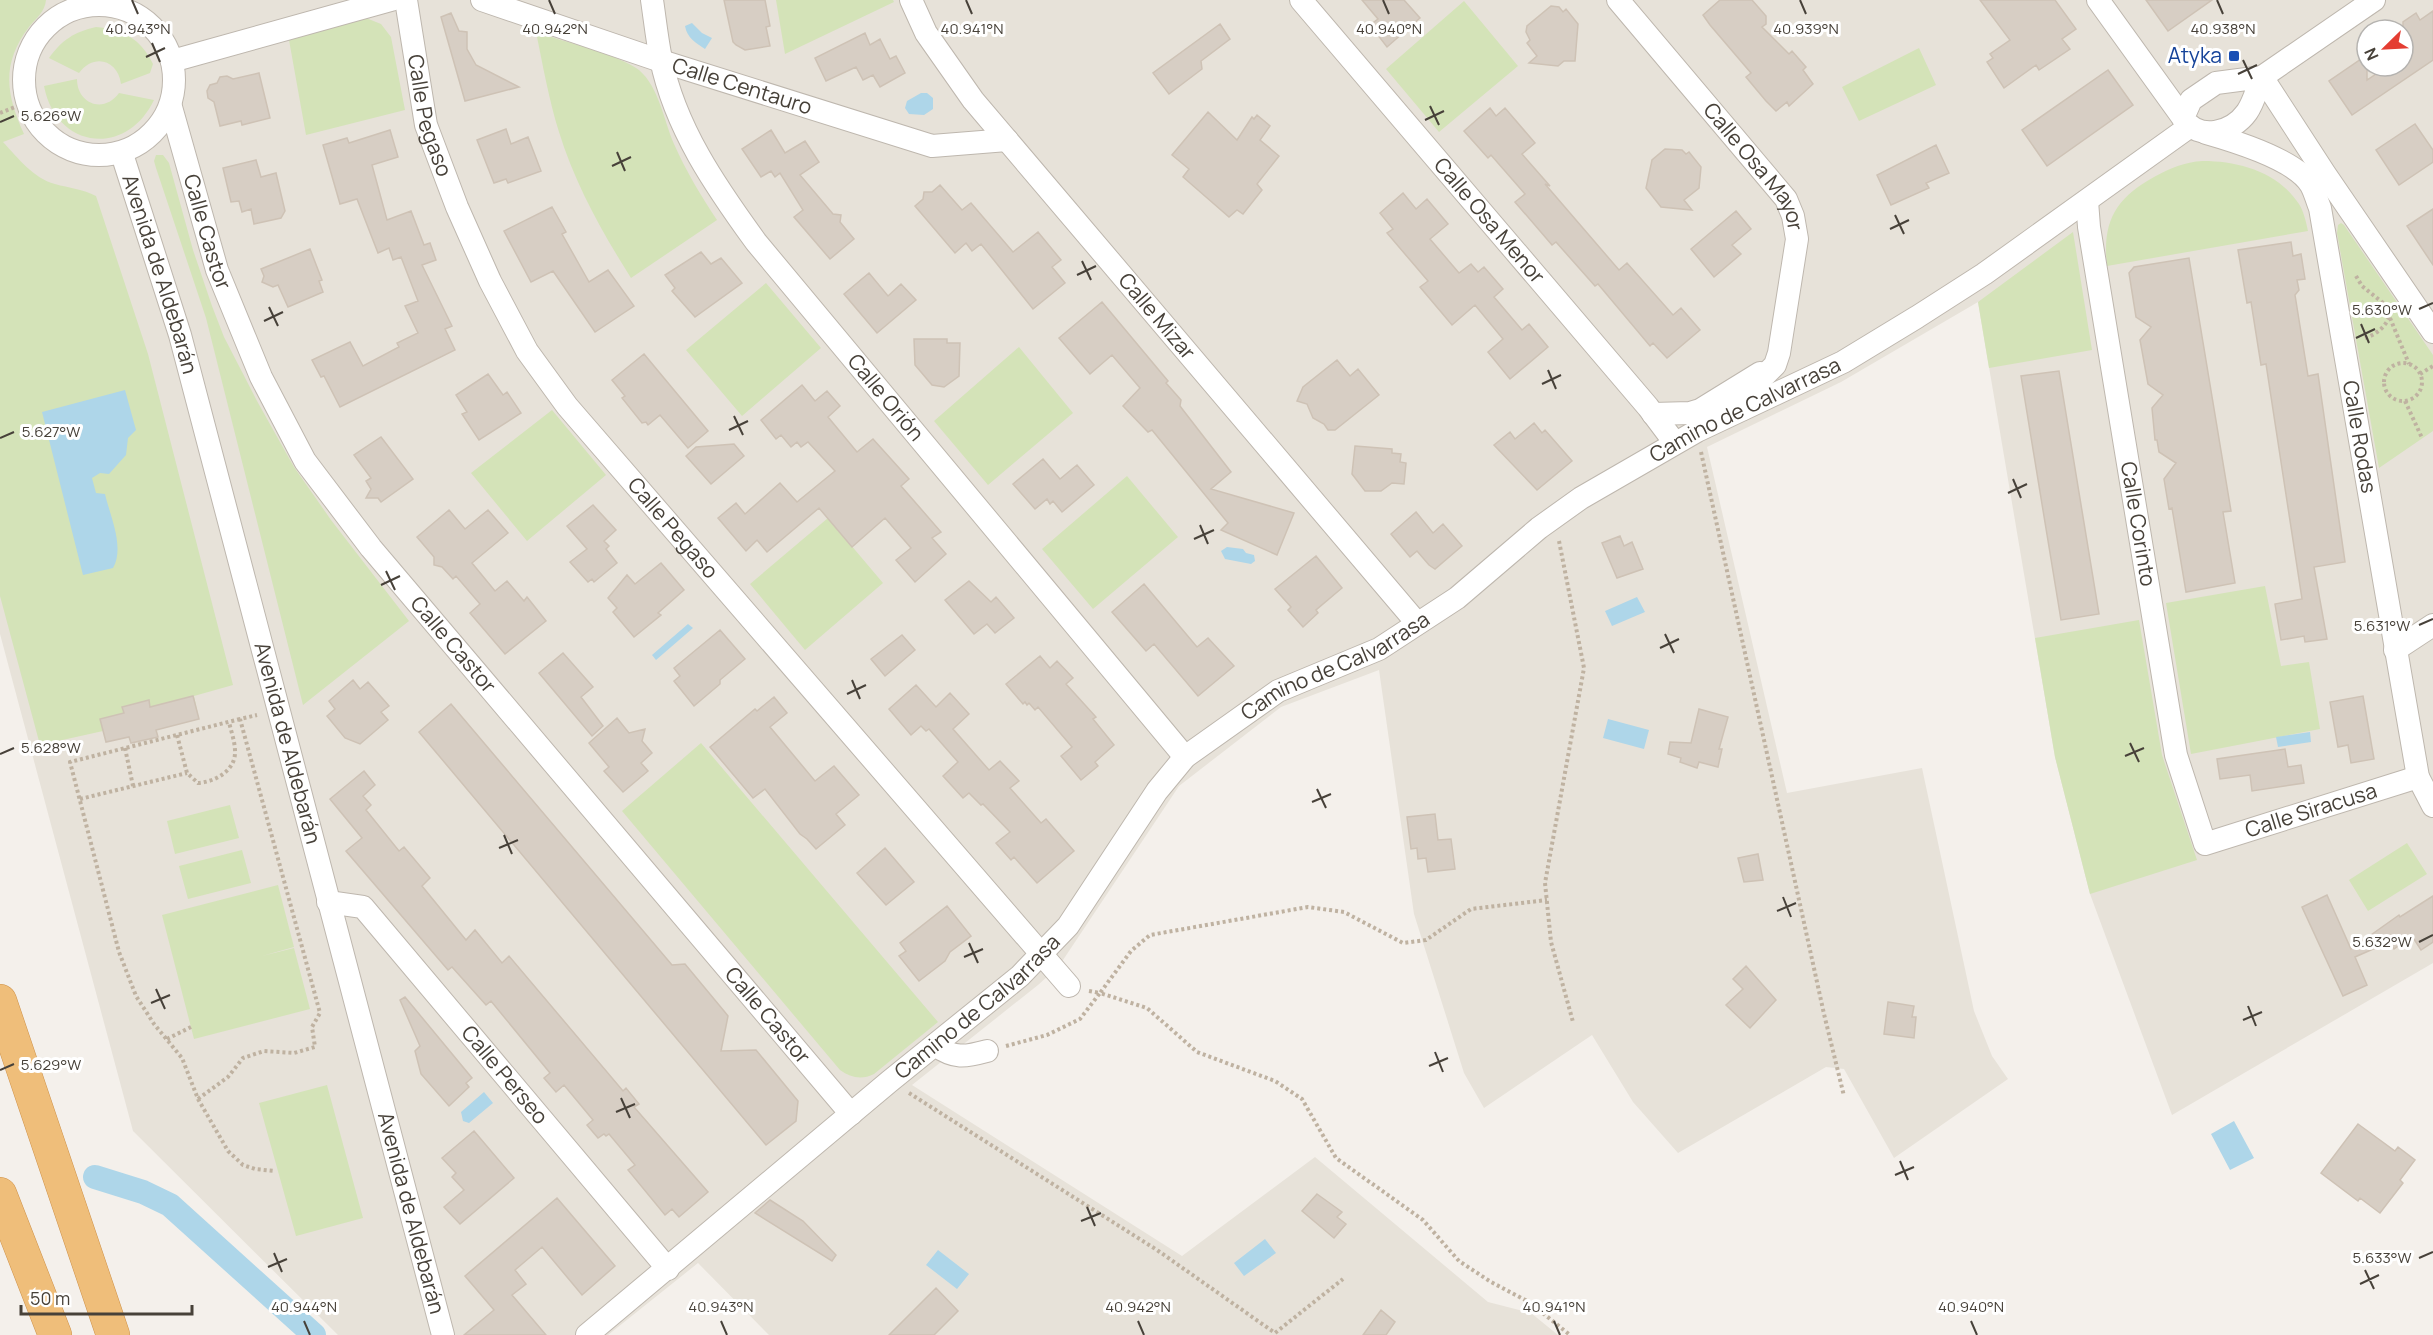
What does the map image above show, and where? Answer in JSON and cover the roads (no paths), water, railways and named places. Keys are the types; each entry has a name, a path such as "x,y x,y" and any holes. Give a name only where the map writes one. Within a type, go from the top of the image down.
{"highway":[{"path":"0,1001 113,1335"},
{"path":"0,1194 55,1335"}],"street":[{"path":"150,0 150,24"},
{"path":"172,61 391,0"},
{"name":"Calle Pegaso","path":"406,0 426,125 462,218 490,281 527,351 567,406 1042,953 1068,986"},
{"name":"Calle Centauro","path":"482,0 661,61 932,146 1007,140"},
{"name":"Calle Orión","path":"652,0 661,61 683,128 715,186 756,242 1185,757"},
{"name":"Calle Mizar","path":"910,0 926,33 973,100 1417,623"},
{"name":"Calle Osa Menor","path":"1302,0 1653,414 1675,443"},
{"name":"Calle Osa Mayor","path":"1618,0 1786,199 1793,216 1797,238 1775,365"},
{"path":"2098,0 2193,126 2249,146 2318,179"},
{"path":"2193,126 2234,127 2248,111 2258,87 2374,0"},
{"path":"71,5 93,5 113,6 133,13 150,24 164,41 172,61 175,84 171,107 151,136 122,154 82,155 47,137 27,103 24,75 31,47 48,24 71,5"},
{"path":"2193,126 2191,100 2216,82 2238,79 2258,87 2318,179 2433,332"},
{"name":"Calle Castor","path":"171,107 217,270 261,377 306,461 371,548 851,1114"},
{"name":"Camino de Calvarrasa","path":"587,1335 890,1081 1020,976 1068,926 1157,791 1185,757 1278,691 1379,649 1457,598 1550,518 1675,443 1701,422 1737,412 1843,362 1984,274 2193,126"},
{"name":"Avenida de Aldebarán","path":"122,154 180,335 443,1335"},
{"name":"Calle Rodas","path":"2318,179 2320,208 2418,777 2433,806"},
{"name":"Calle Corinto","path":"2087,201 2091,239 2176,755 2205,844"},
{"path":"1653,414 1690,413 1701,422 1734,388 1775,365"},
{"path":"1734,388 1729,401 1737,412 1748,392 1775,365"},
{"path":"2395,650 2433,625"},
{"name":"Calle Siracusa","path":"2205,844 2418,777"},
{"name":"Calle Perseo","path":"328,902 363,907 668,1269"},
{"path":"935,1045 949,1056 972,1055 987,1051"}],"water":[{"path":"692,23 702,33 712,38 705,49 692,40 688,34 685,26"},
{"path":"921,93 927,93 933,98 933,109 924,115 909,114 905,108 907,101"},
{"path":"125,390 136,430 128,438 126,455 109,474 100,473 92,478 96,493 105,494 117,541 116,560 113,568 83,575 42,412"},
{"path":"1227,547 1243,549 1246,553 1254,555 1255,561 1251,564 1225,559 1221,551"},
{"path":"1637,597 1645,612 1612,626 1605,611"},
{"path":"688,624 693,628 656,660 652,655"},
{"path":"1608,719 1649,730 1644,749 1603,738"},
{"path":"2310,732 2311,742 2278,747 2276,737"},
{"path":"484,1092 493,1103 469,1123 463,1121 461,1112"},
{"path":"2234,1121 2254,1158 2230,1170 2211,1134"},
{"path":"1265,1239 1276,1253 1244,1276 1234,1263"},
{"path":"938,1250 969,1274 957,1289 926,1265"}],"waterway":[{"path":"95,1177 143,1192 170,1205 314,1335"}],"place":[{"name":"Atyka","path":"2234,56"}]}
